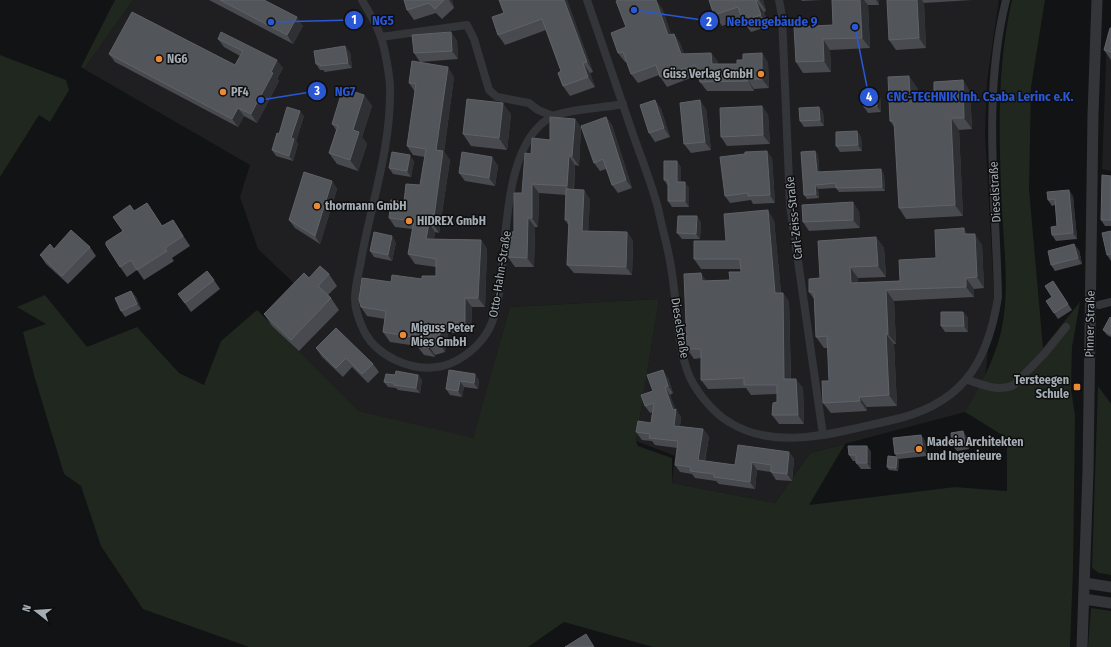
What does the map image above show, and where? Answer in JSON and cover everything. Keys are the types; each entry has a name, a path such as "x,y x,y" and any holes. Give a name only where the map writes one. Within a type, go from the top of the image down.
{"street":[{"path":"362,0 381,36 467,25 474,39 489,90 497,97 529,103 538,110 553,116"},
{"name":"Dieselstraße","path":"586,0 657,204 671,265 679,338 687,371 707,404 728,422 757,434 782,438 823,435 910,416 937,404 956,392 968,380 983,352 994,325 998,297 992,117 993,76 1006,0"},
{"name":"Carl-Zeiss-Straße","path":"779,0 782,16 790,205 823,435"},
{"name":"Pinner Straße","path":"1082,647 1085,583 1093,115 1097,0"},
{"name":"Otto-Hahn-Straße","path":"381,36 391,92 387,143 366,235 355,299 358,318 366,335 377,348 404,364 418,367 437,367 457,360 474,348 485,336 493,321 500,282 513,181 518,158 534,131 553,116 623,104"},
{"path":"1099,305 1111,302"},
{"path":"968,380 995,388 1007,388 1014,385 1045,353 1066,327"},
{"path":"1085,583 1111,588"},
{"path":"1084,599 1111,604"}],"shaded area":[{"path":"115,0 133,0 84,69 81,67"},
{"path":"133,0 999,0 987,81 985,132 994,295 985,378 965,412 810,453 775,503 672,483 675,456 636,441 659,299 510,307 473,439 359,411 271,326 302,291 258,249 240,197 250,165 84,69"},
{"path":"1012,0 1045,0 1031,87 1029,189 1043,348 1080,302 1072,347 1071,389 1075,416 1073,570 1070,647 653,647 564,622 528,647 249,647 143,609 101,546 81,486 64,474 34,375 23,332 46,324 17,307 45,295 87,347 137,327 179,373 204,385 221,341 257,310 359,411 473,438 510,307 659,299 636,441 638,446 672,458 672,483 775,503 810,453 845,444 809,505 955,487 1007,491 1007,438 965,412 990,363 998,343 1004,317 1006,272 1001,184 1000,105 1003,53"},
{"path":"1107,34 1111,35 1111,171 1102,169"},
{"path":"0,55 66,80 69,90 50,122 39,115 0,177"},
{"path":"1098,386 1111,404 1111,575 1099,573 1092,568"},
{"path":"1091,608 1111,611 1111,647 1088,647"}],"building":[{"path":"220,0 264,0 297,17 287,35"},
{"path":"404,0 444,0 435,9 429,3 407,10"},
{"path":"499,0 564,0 587,62 583,63 588,77 563,86 558,73 561,71 542,19 498,35 492,17 504,13"},
{"path":"656,0 668,35 674,34 681,54 711,53 712,64 737,64 737,60 743,60 743,54 762,53 762,79 747,79 748,81 700,82 695,65 660,77 656,65 631,74 623,52 618,53 611,33 626,27 616,1"},
{"path":"709,0 758,0 756,1 761,15 743,21 738,7 714,15"},
{"path":"832,0 860,0 862,38 823,39 824,61 796,62 794,27 833,25"},
{"path":"887,0 917,0 919,38 889,40"},
{"path":"132,12 235,65 243,51 218,39 221,32 277,60 271,72 273,73 251,114 238,108 232,119 109,54"},
{"path":"1111,28 1111,52 1104,50"},
{"path":"451,32 452,51 414,53 412,35"},
{"path":"345,46 348,63 320,66 320,64 316,64 314,51"},
{"path":"412,61 448,67 436,150 443,151 433,224 429,223 426,239 481,240 478,298 465,298 465,321 460,324 441,324 439,343 429,346 428,348 417,346 418,338 383,332 386,311 361,307 359,299 362,278 391,282 392,275 422,279 422,276 436,276 436,259 408,254 414,221 389,218 391,200 404,202 406,184 420,185 426,149 407,146 416,84 409,83"},
{"path":"909,76 910,93 934,91 934,82 963,80 964,118 951,118 955,205 899,208 894,121 890,121 888,77"},
{"path":"343,88 364,95 353,130 359,132 350,160 329,153 338,126 332,124"},
{"path":"876,90 877,106 864,107 863,91"},
{"path":"467,99 503,103 499,138 463,134"},
{"path":"655,100 664,128 649,133 640,105"},
{"path":"700,100 705,142 684,144 680,103"},
{"path":"762,106 763,135 721,137 720,108"},
{"path":"287,107 300,111 291,138 294,139 289,156 272,150 277,133 279,134"},
{"path":"819,107 820,120 800,121 799,108"},
{"path":"550,117 575,119 572,156 569,156 567,186 532,184 532,218 528,218 527,258 508,257 509,232 514,232 514,193 522,193 525,153 531,154 532,138 550,140"},
{"path":"606,117 626,180 612,185 603,159 594,163 581,126"},
{"path":"857,131 858,145 836,146 836,132"},
{"path":"767,151 770,195 748,196 748,193 725,196 720,157 745,154 745,152"},
{"path":"815,151 817,172 881,169 882,187 836,188 836,183 815,185 816,194 804,195 801,152"},
{"path":"392,152 410,155 407,171 389,168"},
{"path":"462,152 492,157 489,178 459,173"},
{"path":"664,161 677,161 677,182 685,182 685,201 668,201 668,180 664,180"},
{"path":"304,172 332,181 315,236 289,220"},
{"path":"1102,175 1111,176 1111,220 1101,220"},
{"path":"566,189 584,190 582,231 627,232 626,267 567,265 569,220 565,220"},
{"path":"1069,190 1073,233 1052,235 1051,227 1057,226 1055,199 1048,200 1047,192"},
{"path":"853,202 853,220 803,222 802,205"},
{"path":"147,203 162,226 173,220 183,236 165,248 167,251 137,270 131,260 120,267 106,245 106,242 123,231 113,217 130,205 134,211"},
{"path":"768,210 775,293 783,293 784,379 796,379 798,415 772,415 773,403 777,402 777,385 744,385 744,378 701,380 701,349 687,349 684,274 701,273 702,281 730,280 729,272 741,272 740,259 694,259 694,241 726,241 724,214"},
{"path":"678,216 697,216 696,234 677,233"},
{"path":"964,228 964,234 975,234 977,277 966,278 966,287 886,290 888,334 886,334 889,395 859,397 860,401 823,403 822,381 829,381 827,336 816,337 814,292 809,292 809,279 820,278 818,241 876,237 878,266 850,267 851,283 900,281 899,260 936,258 935,230"},
{"path":"71,230 90,247 62,276 40,255 50,244 54,249"},
{"path":"1111,231 1111,254 1107,255 1102,233"},
{"path":"374,232 392,236 388,255 370,251"},
{"path":"1074,244 1078,258 1051,265 1048,251"},
{"path":"320,266 329,274 318,286 331,298 291,340 264,314 304,273 309,278"},
{"path":"207,271 214,280 185,303 178,294"},
{"path":"1053,281 1068,304 1054,313 1046,301 1052,297 1045,286"},
{"path":"131,291 137,304 121,311 115,298"},
{"path":"941,312 963,312 964,326 941,326"},
{"path":"1110,317 1111,318 1111,334 1103,330"},
{"path":"336,328 373,364 362,374 346,358 336,368 316,348"},
{"path":"449,370 475,374 474,383 460,381 458,391 446,389"},
{"path":"663,370 668,386 665,387 673,410 676,409 674,426 703,429 698,460 735,465 738,445 789,452 787,474 771,472 771,465 752,462 750,482 714,477 714,474 690,471 691,467 675,465 678,441 649,438 650,434 636,432 638,421 651,423 654,403 645,406 641,395 653,391 647,375"},
{"path":"396,371 418,375 416,388 384,382 386,374 395,375"},
{"path":"963,431 965,443 952,445 951,433"},
{"path":"921,435 923,450 895,454 893,438"},
{"path":"848,446 867,446 867,463 856,463 856,455 849,455"},
{"path":"888,456 897,457 896,468 887,467"},
{"path":"586,634 594,647 565,647"}],"place":[{"name":"Nebengebäude 9","path":"634,10"},
{"name":"NG5","path":"271,22"},
{"name":"CNC-TECHNIK Inh. Csaba Lerinc e.K.","path":"855,27"},
{"name":"NG6","path":"159,59"},
{"name":"Güss Verlag GmbH","path":"761,74"},
{"name":"PF4","path":"223,92"},
{"name":"NG7","path":"261,100"},
{"name":"thormann GmbH","path":"317,206"},
{"name":"HIDREX GmbH","path":"409,221"},
{"name":"Miguss Peter Mies GmbH","path":"403,335"},
{"name":"Tersteegen Schule","path":"1077,387"},
{"name":"Madeia Architekten und Ingenieure","path":"919,449"}]}
